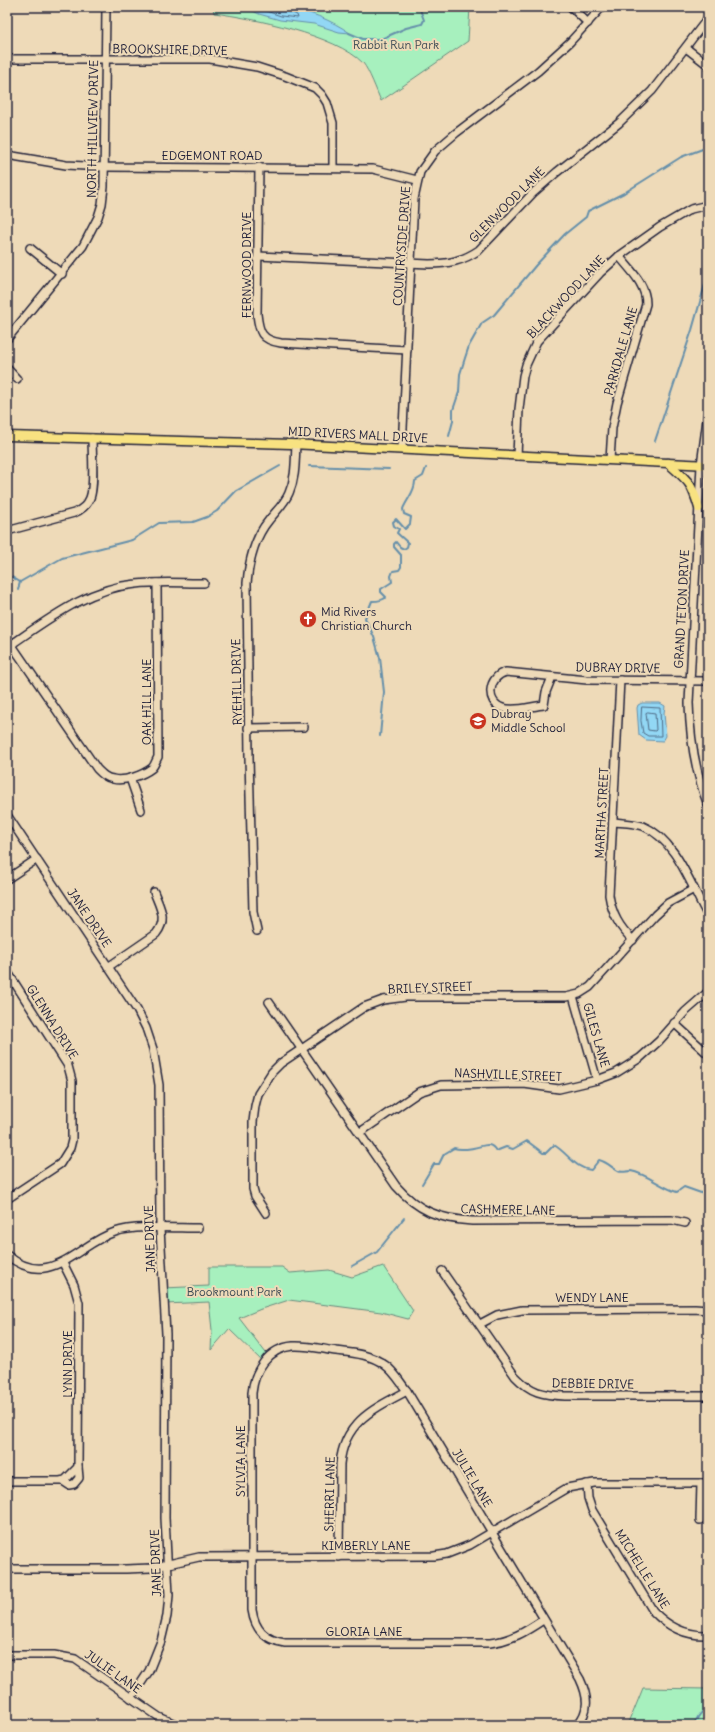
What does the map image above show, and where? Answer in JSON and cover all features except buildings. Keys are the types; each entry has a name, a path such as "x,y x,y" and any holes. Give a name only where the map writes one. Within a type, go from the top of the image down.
{"main road":[{"name":"MID RIVERS MALL DRIVE","path":"7,436 296,444 704,465"},
{"path":"668,463 688,481 693,488 698,508"}],"street":[{"name":"NORTH HILLVIEW DRIVE","path":"7,339 62,274 83,246 98,217 102,204 104,167 106,7"},
{"path":"570,7 588,23"},
{"name":"COUNTRYSIDE DRIVE","path":"402,449 414,199 417,180 424,164 435,151 456,133 538,71 565,47 602,7"},
{"name":"GLENWOOD LANE","path":"258,256 442,264 469,256 479,250 533,193 619,122 652,92 708,18"},
{"path":"686,48 708,65"},
{"name":"BROOKSHIRE DRIVE","path":"7,59 210,59 257,67 302,82 315,88 322,95 330,112 333,123 332,168"},
{"name":"EDGEMONT ROAD","path":"7,155 66,165 104,167 373,169 417,180"},
{"name":"FERNWOOD DRIVE","path":"260,167 257,314 260,331 267,339 281,344 407,350"},
{"name":"BLACKWOOD LANE","path":"517,456 518,409 523,376 537,341 600,273 619,256 660,227 691,209 708,205"},
{"path":"30,248 62,274"},
{"name":"PARKDALE LANE","path":"610,460 612,428 617,403 646,304 646,295 642,284 619,256"},
{"path":"7,368 17,379"},
{"name":"GRAND TETON DRIVE","path":"708,412 704,465 698,508 690,680 690,731 694,758 708,805"},
{"path":"7,531 82,510 90,498 92,438"},
{"name":"RYEHILL DRIVE","path":"257,931 254,912 248,728 247,583 250,557 261,530 288,495 295,472 296,444"},
{"name":"OAK HILL LANE","path":"7,638 97,769 102,774 113,780 130,778 152,768 158,757 157,583"},
{"path":"12,644 54,616 88,597 116,588 136,584 204,583"},
{"name":"DUBRAY DRIVE","path":"552,677 546,692 544,705 505,709 494,702 491,694 490,687 496,677 500,673 506,672 599,680 708,681"},
{"name":"MARTHA STREET","path":"620,680 609,895 611,910 623,931 633,940"},
{"path":"248,728 304,727"},
{"path":"130,778 141,810"},
{"name":"JANE DRIVE","path":"7,814 137,1010 146,1028 158,1068 160,1229 166,1334 165,1518 168,1606 161,1642 149,1671 131,1698"},
{"path":"613,822 632,823 643,826 658,835 671,849 708,916"},
{"path":"7,879 37,859"},
{"name":"BRILEY STREET","path":"266,1213 255,1196 253,1189 253,1122 258,1094 272,1072 282,1063 364,1007 383,1000 406,997 523,998 574,996 584,992 655,915 668,903 694,889"},
{"path":"108,967 156,934 162,927 163,920 154,892"},
{"name":"GLENNA DRIVE","path":"7,971 68,1066 72,1082 72,1134 70,1148 60,1164 7,1199"},
{"name":"NASHVILLE STREET","path":"359,1133 419,1092 435,1086 455,1084 524,1084 559,1090 597,1080 616,1073 640,1058 659,1041 696,1001 708,992"},
{"name":"GILES LANE","path":"574,996 597,1080"},
{"name":"CASHMERE LANE","path":"269,1002 392,1180 407,1198 423,1209 438,1216 454,1220 472,1221 672,1220 685,1223"},
{"path":"674,1024 708,1054"},
{"path":"7,1255 24,1265 34,1268 54,1266 62,1263 96,1240 115,1232 127,1229 198,1228"},
{"name":"LYNN DRIVE","path":"7,1482 63,1481 78,1467 79,1303 74,1285 62,1263"},
{"name":"DEBBIE DRIVE","path":"442,1271 515,1376 533,1391 546,1395 565,1396 708,1396"},
{"name":"WENDY LANE","path":"480,1324 497,1315 522,1310 708,1310"},
{"name":"JULIE LANE","path":"260,1367 272,1354 291,1346 303,1346 365,1355 386,1365 407,1391 580,1679 586,1691 587,1700 586,1710 582,1719 576,1725"},
{"name":"SYLVIA LANE","path":"252,1557 252,1400 255,1378 260,1367"},
{"name":"SHERRI LANE","path":"339,1557 340,1464 341,1452 347,1436 355,1424 364,1416 407,1391"},
{"path":"700,1520 705,1483"},
{"name":"KIMBERLY LANE","path":"7,1569 151,1568 199,1557 434,1556 459,1550 567,1488 587,1484 705,1483"},
{"name":"MICHELLE LANE","path":"587,1484 588,1498 592,1510 653,1611 662,1621 680,1631 687,1634 708,1635"},
{"name":"GLORIA LANE","path":"252,1557 254,1620 258,1630 265,1637 274,1642 490,1643 506,1641 544,1620"},
{"name":"JULIE LANE","path":"7,1655 54,1655 75,1659 159,1717 178,1725"}],"green space":[{"name":"Rabbit Run Park","path":"213,7 470,7 468,41 381,101 363,63 350,53 334,44 293,29 250,19 214,13"},
{"name":"Brookmount Park","path":"383,1266 413,1311 408,1319 381,1312 289,1300 239,1318 269,1357 263,1362 229,1329 211,1350 212,1330 209,1302 165,1304 163,1288 209,1286 209,1267 282,1267 290,1273 329,1270 352,1277"},
{"path":"643,1688 708,1689 708,1725 628,1725"}],"water":[{"path":"245,7 278,7 300,10 327,20 350,33 339,32 314,24 280,20 259,14"},
{"path":"642,703 660,703 665,706 664,713 666,736 663,741 646,740 639,735 637,708 638,705"}],"waterway":[{"path":"349,33 363,39 381,39 406,28 422,24 424,20 419,7"},
{"path":"449,436 453,421 453,410 459,392 460,374 469,346 482,323 494,315 536,265 565,234 586,217 588,211 624,193 681,157 708,147"},
{"path":"655,441 692,330 708,274"},
{"path":"18,590 20,582 62,558 132,540 159,523 193,522 207,517 217,511 236,491 280,466"},
{"path":"309,466 389,469"},
{"path":"380,736 384,692 380,658 374,637 365,618 372,601 382,600 386,597 381,592 381,589 392,582 391,576 393,571 399,570 401,567 401,555 394,547 394,544 396,542 404,549 407,547 408,543 397,533 399,529 394,526 393,522 396,519 405,529 410,524 411,517 404,514 403,509 412,492 415,481 423,476 426,468"},
{"path":"12,577 20,582"},
{"path":"422,1184 434,1164 439,1164 444,1154 454,1148 465,1149 488,1145 496,1151 506,1147 513,1149 527,1141 543,1153 546,1153 554,1145 564,1152 576,1164 585,1169 591,1170 599,1160 607,1163 618,1171 631,1171 637,1173 677,1192 684,1187 701,1193 708,1198"},
{"path":"352,1266 377,1252 404,1218"},
{"path":"694,1725 702,1712 708,1712"}],"place":[{"name":"Mid Rivers Christian Church","path":"308,619"},
{"name":"Dubray Middle School","path":"478,721"}]}
